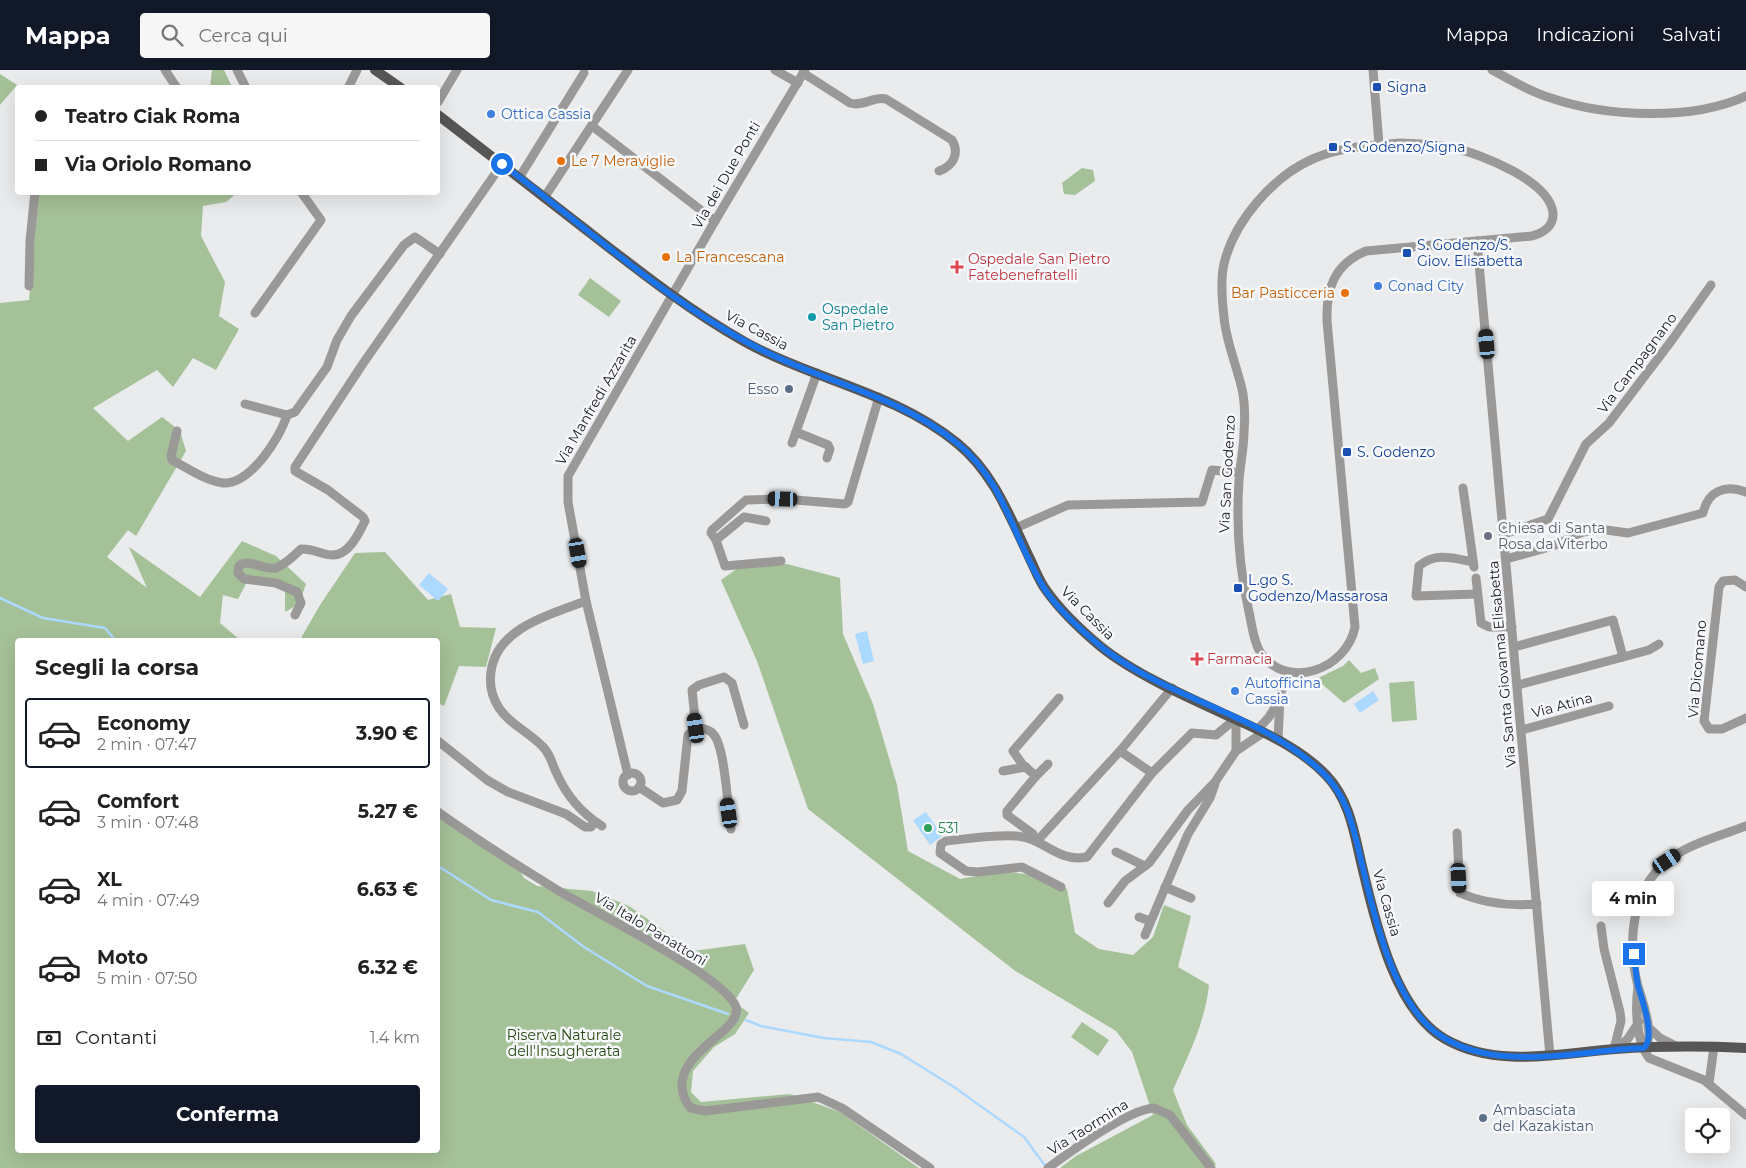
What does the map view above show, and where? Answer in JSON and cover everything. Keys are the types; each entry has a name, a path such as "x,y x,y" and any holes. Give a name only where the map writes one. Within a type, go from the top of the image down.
{"main road":[{"path":"375,70 397,85"},
{"name":"Via Cassia","path":"440,117 672,296 755,347 879,397 926,422 969,454 991,480 1044,588 1070,617 1108,652 1172,688 1278,739 1321,770 1344,799 1372,906 1393,967 1410,1003 1425,1023 1442,1037 1464,1047 1506,1056 1550,1056 1614,1049 1676,1046 1746,1048"}],"street":[{"path":"165,70 175,85"},
{"path":"237,70 244,85"},
{"path":"350,85 357,70"},
{"path":"440,99 457,70"},
{"path":"544,198 628,70"},
{"path":"774,70 798,82"},
{"path":"1373,70 1379,144"},
{"path":"1492,70 1553,99 1587,107 1622,111 1696,112 1724,105 1746,96"},
{"path":"804,72 850,103 858,105 880,98 886,100 952,140 956,146 954,158 947,168 939,171"},
{"name":"Via dei Due Ponti","path":"672,296 804,72"},
{"path":"519,178 584,73"},
{"path":"596,129 715,221"},
{"name":"Via San Godenzo","path":"1379,144 1439,145 1469,152 1501,165 1535,184 1548,198 1553,216 1545,230 1529,237 1477,241 1366,251 1345,263 1330,286 1326,308 1355,627 1350,644 1336,660 1310,672 1286,672 1267,660 1257,646 1239,560 1238,508 1244,440 1244,401 1224,324 1223,269 1229,248 1246,216 1285,177 1318,157 1379,144"},
{"path":"295,615 300,603 297,592 276,583 244,579 238,573 239,566 249,562 270,569 278,567 289,561 301,549 333,555 341,553 355,540 365,521 363,516 328,490 294,472 295,468 502,164"},
{"path":"29,286 30,241 35,195"},
{"path":"255,313 321,220 303,195"},
{"path":"245,404 287,415 294,412 327,367 337,340 350,316 404,245 415,237 440,254"},
{"name":"Via Santa Giovanna Elisabetta","path":"1477,241 1550,1056"},
{"name":"Via Campagnano","path":"1504,534 1548,519 1586,444 1609,423 1711,285"},
{"name":"Via Manfredi Azzarita","path":"586,601 567,496 569,472 672,296"},
{"path":"792,443 817,373"},
{"path":"781,561 725,566 716,540 712,536 712,530 746,500 783,499 845,504 848,502 879,397"},
{"path":"177,431 171,456 172,460 212,480 224,483 236,481 252,470 283,428 287,415"},
{"path":"796,432 828,445 830,449 827,458"},
{"path":"1016,528 1068,505 1202,502 1212,470 1233,472"},
{"path":"1464,488 1473,565 1452,557 1433,558 1425,561 1418,566 1416,596 1477,594"},
{"path":"1506,559 1553,546 1583,532 1598,529 1628,533 1703,513 1708,497 1720,489 1746,492"},
{"path":"716,540 744,518 766,521"},
{"path":"1476,578 1481,623 1489,627 1512,627"},
{"name":"Via Dicomano","path":"1746,586 1731,579 1721,582 1718,590 1704,721 1709,729 1719,730 1746,718"},
{"path":"440,743 487,780 508,792 566,814 586,827 599,824 585,814 568,794 544,748 506,717 499,708 493,698 490,681 494,658 506,639 534,623 586,601 628,775 638,775 641,782 639,787 663,803 671,803 679,799 687,739 690,732 696,728 712,732 719,744 731,829"},
{"path":"1514,647 1613,620 1623,657"},
{"path":"1518,685 1649,650 1659,644"},
{"path":"1278,739 1280,698 1286,672"},
{"path":"696,728 692,690 698,685 724,678 732,683 744,725"},
{"path":"1034,840 1120,751 1172,688"},
{"path":"1036,776 1026,767 1014,751 1059,698"},
{"path":"1108,903 1124,881 1145,866 1188,810 1216,782 1236,751 1261,730 1280,698"},
{"name":"Via Atina","path":"1522,730 1609,706"},
{"path":"1235,719 1236,751"},
{"path":"1062,887 1022,867 1015,866 978,872 966,871 944,858 939,849 940,844 946,841 1016,836 1034,840 1066,858 1086,857 1152,773 1192,733 1216,735 1235,719"},
{"path":"1120,751 1152,773"},
{"path":"1034,840 1033,834 1007,814 1007,811 1048,764"},
{"path":"1004,771 1026,767"},
{"path":"1145,935 1190,829 1210,798 1216,782"},
{"name":"Via Italo Panattoni","path":"440,813 561,892 693,968 728,995 736,1008 735,1018 731,1024 700,1049 684,1072 683,1095 687,1104 693,1110 705,1111 818,1097 842,1108 930,1168"},
{"path":"1644,1048 1648,1042 1648,1027 1645,1006 1638,986 1634,954 1635,916 1638,899 1658,869 1678,854 1746,826"},
{"path":"1457,833 1460,893 1479,901 1520,905 1537,904"},
{"path":"1116,852 1145,866"},
{"path":"1165,886 1192,898"},
{"path":"1139,917 1150,921"},
{"path":"1601,926 1604,949 1621,1021 1614,1049"},
{"path":"1638,986 1636,997 1639,1022 1644,1048 1651,1060 1685,1071 1709,1083 1746,1115"},
{"path":"1614,1049 1627,1040 1639,1022"},
{"path":"1648,1027 1660,1038 1676,1046"},
{"path":"1709,1083 1714,1047"},
{"name":"Via Taormina","path":"1049,1167 1067,1154 1140,1111 1154,1108 1170,1115 1211,1168"}],"green space":[{"path":"212,70 224,70 231,85 210,85"},
{"path":"0,74 17,85 15,85 0,105"},
{"path":"1082,168 1093,170 1095,181 1075,195 1064,194 1062,183"},
{"name":"Riserva Naturale dell'Insugherata","path":"39,195 235,195 226,202 203,206 201,236 225,282 219,316 239,329 216,370 193,358 173,387 157,370 93,408 128,441 162,417 180,431 186,451 136,536 128,530 107,557 147,588 129,547 200,597 242,541 276,556 306,584 299,604 285,612 285,591 249,578 238,599 223,595 220,623 238,638 15,638 15,1153 440,1153 440,817 468,838 519,869 524,878 537,886 592,891 629,906 693,951 745,944 754,970 734,1002 749,1013 735,1034 714,1047 693,1071 691,1092 701,1102 790,1094 840,1112 919,1168 0,1168 0,303 29,300"},
{"path":"590,278 621,301 609,317 578,295"},
{"path":"385,552 428,600 451,594 460,627 496,628 486,667 459,666 444,706 440,704 440,638 301,638 320,605 355,553"},
{"path":"787,564 840,578 843,634 873,704 897,785 908,851 960,879 1004,871 1052,878 1067,889 1075,933 1099,949 1133,955 1153,937 1164,905 1191,916 1178,967 1209,985 1200,1026 1173,1090 1187,1125 1216,1164 1212,1168 1060,1168 1076,1156 1153,1115 1132,1052 1116,1031 1014,970 808,809 757,661 721,580 738,568"},
{"path":"1349,660 1361,673 1375,668 1379,679 1344,703 1316,679 1343,666"},
{"path":"1414,681 1417,720 1392,722 1389,683"},
{"path":"1082,1022 1109,1040 1098,1056 1071,1037"}],"water":[{"path":"429,573 448,589 438,601 419,585"},
{"path":"867,631 874,661 863,664 855,634"},
{"path":"1373,691 1379,700 1360,713 1354,704"},
{"name":"531","path":"926,812 942,836 930,845 913,820"}],"waterway":[{"path":"0,598 43,618 105,628 113,638"},
{"path":"440,867 491,900 538,912 584,947 647,986 728,1014"},
{"path":"746,1020 761,1026 824,1038 871,1042 901,1054 954,1087 1024,1137 1046,1167"}],"place":[{"name":"Signa","path":"1377,87"},
{"name":"Ottica Cassia","path":"491,114"},
{"name":"S. Godenzo/Signa","path":"1333,147"},
{"name":"Le 7 Meraviglie","path":"561,161"},
{"name":"S. Godenzo/S. Giov. Elisabetta","path":"1407,253"},
{"name":"La Francescana","path":"666,257"},
{"name":"Ospedale San Pietro Fatebenefratelli","path":"957,267"},
{"name":"Conad City","path":"1378,286"},
{"name":"Bar Pasticceria","path":"1345,293"},
{"name":"Ospedale San Pietro","path":"812,317"},
{"name":"Esso","path":"789,389"},
{"name":"S. Godenzo","path":"1347,452"},
{"name":"Chiesa di Santa Rosa da Viterbo","path":"1488,536"},
{"name":"L.go S. Godenzo/Massarosa","path":"1238,588"},
{"name":"Farmacia","path":"1197,659"},
{"name":"Autofficina Cassia","path":"1235,691"},
{"name":"531","path":"928,828"},
{"name":"Ambasciata del Kazakistan","path":"1483,1118"}],"route":[{"path":"502,164 672,296 740,339 770,354 895,404 959,444 976,461 998,491 1044,588 1089,636 1113,655 1159,681 1278,739 1321,770 1337,788 1349,812 1375,916 1403,992 1412,1008 1437,1034 1464,1047 1516,1057 1644,1048 1648,1042 1648,1027 1645,1006 1638,986 1634,954"}]}
